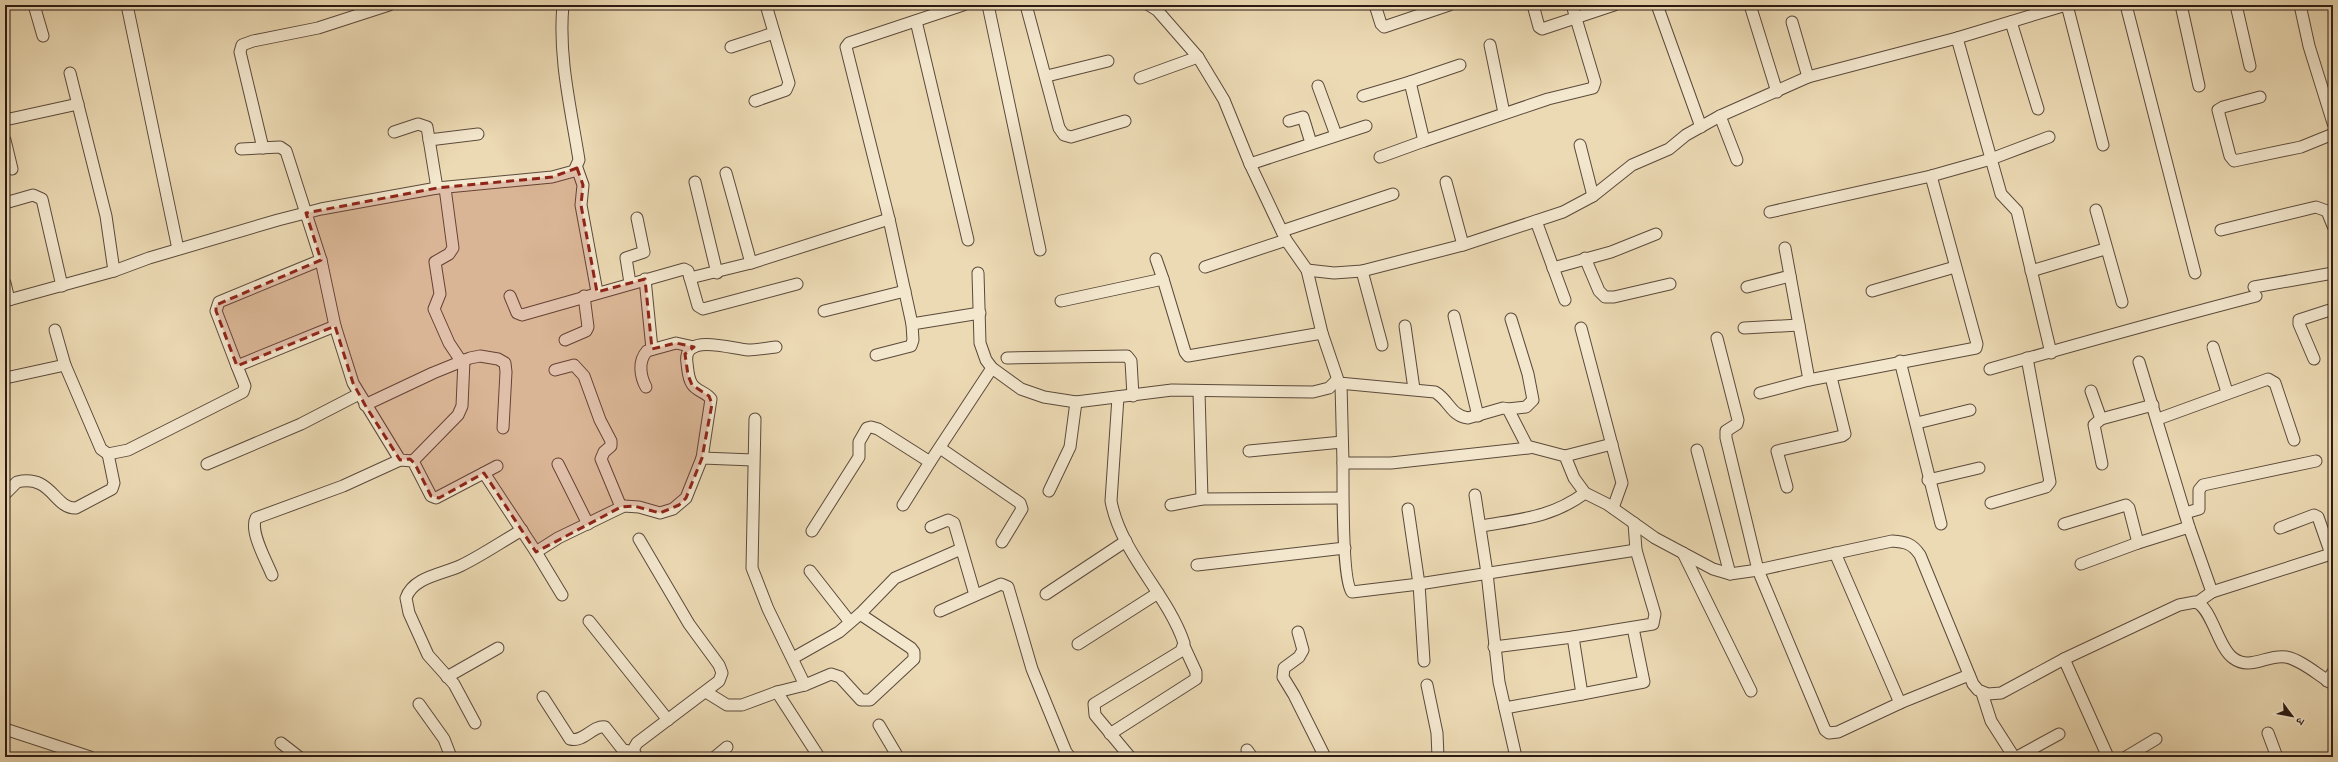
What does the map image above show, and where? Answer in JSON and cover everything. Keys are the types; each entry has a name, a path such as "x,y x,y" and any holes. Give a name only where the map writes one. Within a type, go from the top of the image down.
{"street":[{"path":"34,5 43,36"},
{"path":"127,5 178,250"},
{"path":"262,148 240,52 242,45 253,41 318,28 371,8 389,5"},
{"path":"563,5 562,31 567,87 579,160 577,168 582,185 581,205 597,292"},
{"path":"755,101 786,90 788,86 766,5"},
{"path":"876,355 911,346 913,340 912,324 889,219 846,47 849,44 963,5"},
{"path":"988,5 1040,250"},
{"path":"1026,5 1059,128 1064,135 1071,137 1125,121"},
{"path":"1149,5 1157,10 1198,57 1224,100 1250,164 1284,236 1307,270 1322,333 1339,382 1344,464 1342,498 1345,548 1348,587 1352,592 1419,584 1636,550"},
{"path":"1375,5 1381,24 1385,26 1449,5"},
{"path":"1533,5 1539,27 1542,29 1614,5"},
{"path":"1380,157 1504,113 1595,87 1572,5"},
{"path":"1657,5 1700,127"},
{"path":"1750,5 1777,92"},
{"path":"1307,270 1334,272 1362,271 1463,245 1563,212 1593,196 1612,179 1632,165 1669,149 1700,127 1720,116 1808,77 1957,38 2067,5 2103,145"},
{"path":"2126,5 2195,273"},
{"path":"2181,5 2199,86"},
{"path":"2236,5 2250,66"},
{"path":"2300,5 2310,46 2333,123"},
{"path":"916,21 968,240"},
{"path":"1792,22 1808,77"},
{"path":"2011,22 2038,109"},
{"path":"731,47 774,33"},
{"path":"1957,38 2001,194 2017,211 2051,353"},
{"path":"1490,45 1504,113"},
{"path":"1140,78 1198,57"},
{"path":"1046,76 1108,61"},
{"path":"1363,96 1460,65"},
{"path":"70,73 106,216 114,272"},
{"path":"1410,82 1424,141"},
{"path":"1318,86 1336,135"},
{"path":"2260,97 2223,106 2218,110 2230,156 2234,161 2301,147 2333,134"},
{"path":"5,120 78,104"},
{"path":"1720,116 1737,160"},
{"path":"1289,121 1303,117 1311,143"},
{"path":"394,132 421,124 426,127 441,188 453,248 450,254 435,262 440,294 434,310 449,343 462,361 462,406 458,415 413,461"},
{"path":"1250,164 1366,126"},
{"path":"429,140 478,134"},
{"path":"1770,212 1931,176 1991,159 2049,137"},
{"path":"5,140 12,169"},
{"path":"1580,145 1593,196"},
{"path":"241,149 280,147 284,149 321,260 335,326 354,383 365,405 400,460"},
{"path":"5,284 7,301 114,272 178,250 306,213 441,188 552,177 567,174 577,168"},
{"path":"726,173 751,263"},
{"path":"1760,394 1809,380 1831,377 1900,361 1976,348 1977,344 1931,176"},
{"path":"696,182 717,272"},
{"path":"1446,182 1463,245"},
{"path":"1205,267 1393,194"},
{"path":"5,202 34,195 42,199 62,286"},
{"path":"2221,230 2316,207 2327,211 2333,226"},
{"path":"2096,210 2122,302"},
{"path":"630,283 626,258 644,252 637,218"},
{"path":"690,278 751,263 889,219"},
{"path":"1536,221 1565,300"},
{"path":"1553,268 1610,252 1656,234"},
{"path":"1785,248 1809,380"},
{"path":"2031,271 2106,249"},
{"path":"1585,258 1598,291 1605,297 1614,297 1670,284"},
{"path":"1156,259 1184,352 1189,356 1322,333"},
{"path":"55,330 65,365 100,449 108,454 128,450 243,392 245,386 216,311 216,304 321,260"},
{"path":"1872,291 1955,267"},
{"path":"510,296 517,312 522,315 597,292 684,269 688,271 698,306 701,309 797,284"},
{"path":"1362,271 1382,345"},
{"path":"978,273 982,353 992,368 1021,389 1044,397 1076,402 1118,398 1172,390 1199,392 1313,392 1328,388 1339,382 1435,392 1447,402 1455,414 1462,417 1478,416 1503,408 1508,409 1526,407 1533,400 1528,374 1511,319"},
{"path":"1990,368 2051,353 2255,292 2333,274"},
{"path":"1747,287 1790,276"},
{"path":"645,279 652,350"},
{"path":"1060,301 1163,279"},
{"path":"824,310 905,291"},
{"path":"565,340 586,331 588,327 584,296"},
{"path":"2314,359 2299,324 2299,320 2333,309"},
{"path":"912,324 980,313"},
{"path":"1454,316 1478,416"},
{"path":"1744,328 1799,325"},
{"path":"237,366 335,326"},
{"path":"1405,326 1414,389"},
{"path":"1582,328 1622,483 1613,508"},
{"path":"1717,338 1738,420 1737,424 1726,431 1726,438 1758,570 1825,730 1829,732 1838,732 1900,703 1969,675"},
{"path":"646,387 642,376 641,363 645,354 652,350 676,343 694,347 718,344 751,350 776,347"},
{"path":"536,552 558,538 621,507 634,506 660,513 679,505 686,498 702,458 712,404 709,396 692,385 688,375 686,354 694,347"},
{"path":"2213,347 2227,392"},
{"path":"365,405 433,372 480,356 498,359 505,363 506,372 503,428"},
{"path":"1007,358 1127,356 1131,361 1133,396"},
{"path":"1991,503 2046,487 2049,484 2027,358"},
{"path":"1900,361 1917,423 1928,480 1941,524"},
{"path":"2139,362 2158,419 2189,527 2212,592"},
{"path":"10,377 65,365"},
{"path":"555,370 574,365 584,376 600,420 611,441 611,446 602,454 601,459 621,507"},
{"path":"903,505 992,368"},
{"path":"1788,487 1777,451 1842,436 1845,434 1831,377"},
{"path":"2158,419 2227,392 2266,380 2272,380 2294,440"},
{"path":"2091,391 2101,419"},
{"path":"1199,392 1202,499"},
{"path":"206,464 301,424 359,394"},
{"path":"1110,734 1196,679 1196,672 1184,646 1183,638 1158,593 1126,541 1116,521 1111,501 1118,398"},
{"path":"1049,491 1070,447 1076,402"},
{"path":"2102,464 2094,425 2101,419 2153,405"},
{"path":"1508,409 1525,444 1529,448"},
{"path":"1917,423 1970,410"},
{"path":"755,419 752,568 768,609 783,642 794,658 805,685"},
{"path":"812,531 859,457 859,442 867,428 871,427 878,429 930,462"},
{"path":"1249,451 1342,442"},
{"path":"1344,464 1391,463 1529,448 1565,456 1612,444"},
{"path":"940,448 1020,503 1022,509 1002,542"},
{"path":"1697,450 1730,574"},
{"path":"5,494 17,482 34,480 45,486 67,506 76,508 112,489 114,483 108,454"},
{"path":"1565,456 1574,478 1585,493 1613,508 1655,538 1713,569 1730,574 1758,570 1892,541 1904,541 1915,547 1920,555 1973,684 1982,692 1991,695 2001,693 2064,659 2179,605 2198,602 2212,592 2331,554 2318,517 2314,515 2280,528"},
{"path":"702,458 753,460"},
{"path":"272,575 255,533 254,524 256,518 344,486 400,460 413,461"},
{"path":"413,461 431,496 436,498 497,466"},
{"path":"2185,513 2198,509 2199,490 2203,485 2316,461"},
{"path":"558,464 588,524"},
{"path":"1928,480 1979,468"},
{"path":"484,473 522,530 562,595"},
{"path":"1481,526 1547,514 1567,506 1585,493"},
{"path":"1475,495 1481,526 1487,573 1494,647 1516,757"},
{"path":"1171,505 1202,499 1342,498"},
{"path":"2064,524 2126,506 2129,508 2138,543"},
{"path":"1408,509 1419,584 1424,660"},
{"path":"931,527 948,520 952,521 975,595"},
{"path":"1494,647 1651,625 1655,618 1636,550 1634,523"},
{"path":"2081,564 2138,543 2189,527"},
{"path":"475,723 459,691 428,654 409,613 407,595 416,585 428,578 460,566 522,530"},
{"path":"543,698 570,739 578,739 600,727 605,726 623,750 636,755 637,743 719,681 721,669 689,624 639,539"},
{"path":"1046,594 1126,541"},
{"path":"1197,565 1345,548"},
{"path":"794,658 838,632 860,614 895,578 961,549"},
{"path":"1683,553 1751,691"},
{"path":"1835,553 1900,703"},
{"path":"810,571 850,622"},
{"path":"940,611 1001,584 1008,587 1032,669 1065,755"},
{"path":"1078,644 1158,593"},
{"path":"2198,602 2213,622 2220,641 2232,658 2250,664 2271,657 2285,657 2297,661 2331,679"},
{"path":"706,692 719,702 734,706 777,692 805,685 834,674 858,698 868,701 914,659 914,652 911,648 860,614"},
{"path":"589,621 668,720"},
{"path":"1505,708 1644,682 1633,628"},
{"path":"1298,632 1303,650 1302,653 1286,665 1282,673 1325,757"},
{"path":"1573,637 1582,694"},
{"path":"1130,757 1095,715 1094,704 1181,651 1184,646"},
{"path":"447,677 498,648"},
{"path":"2064,659 2108,757"},
{"path":"1427,685 1437,732 1438,757"},
{"path":"777,692 819,757"},
{"path":"1982,692 1991,721 2015,757 2058,734"},
{"path":"419,704 444,739 451,757"},
{"path":"879,725 898,757"},
{"path":"5,729 90,757"},
{"path":"2268,733 2277,757"},
{"path":"2126,757 2156,739"},
{"path":"281,743 299,757"},
{"path":"715,757 727,747"}],"highlighted area":[{"path":"577,168 583,185 581,205 597,292 645,279 652,349 676,343 694,347 685,354 688,375 692,385 709,396 712,404 702,458 686,498 679,505 660,513 634,506 621,507 536,552 484,473 439,498 431,496 415,464 410,459 400,460 365,405 353,383 335,326 237,366 216,311 216,305 321,260 306,213 437,188 552,177"}]}
